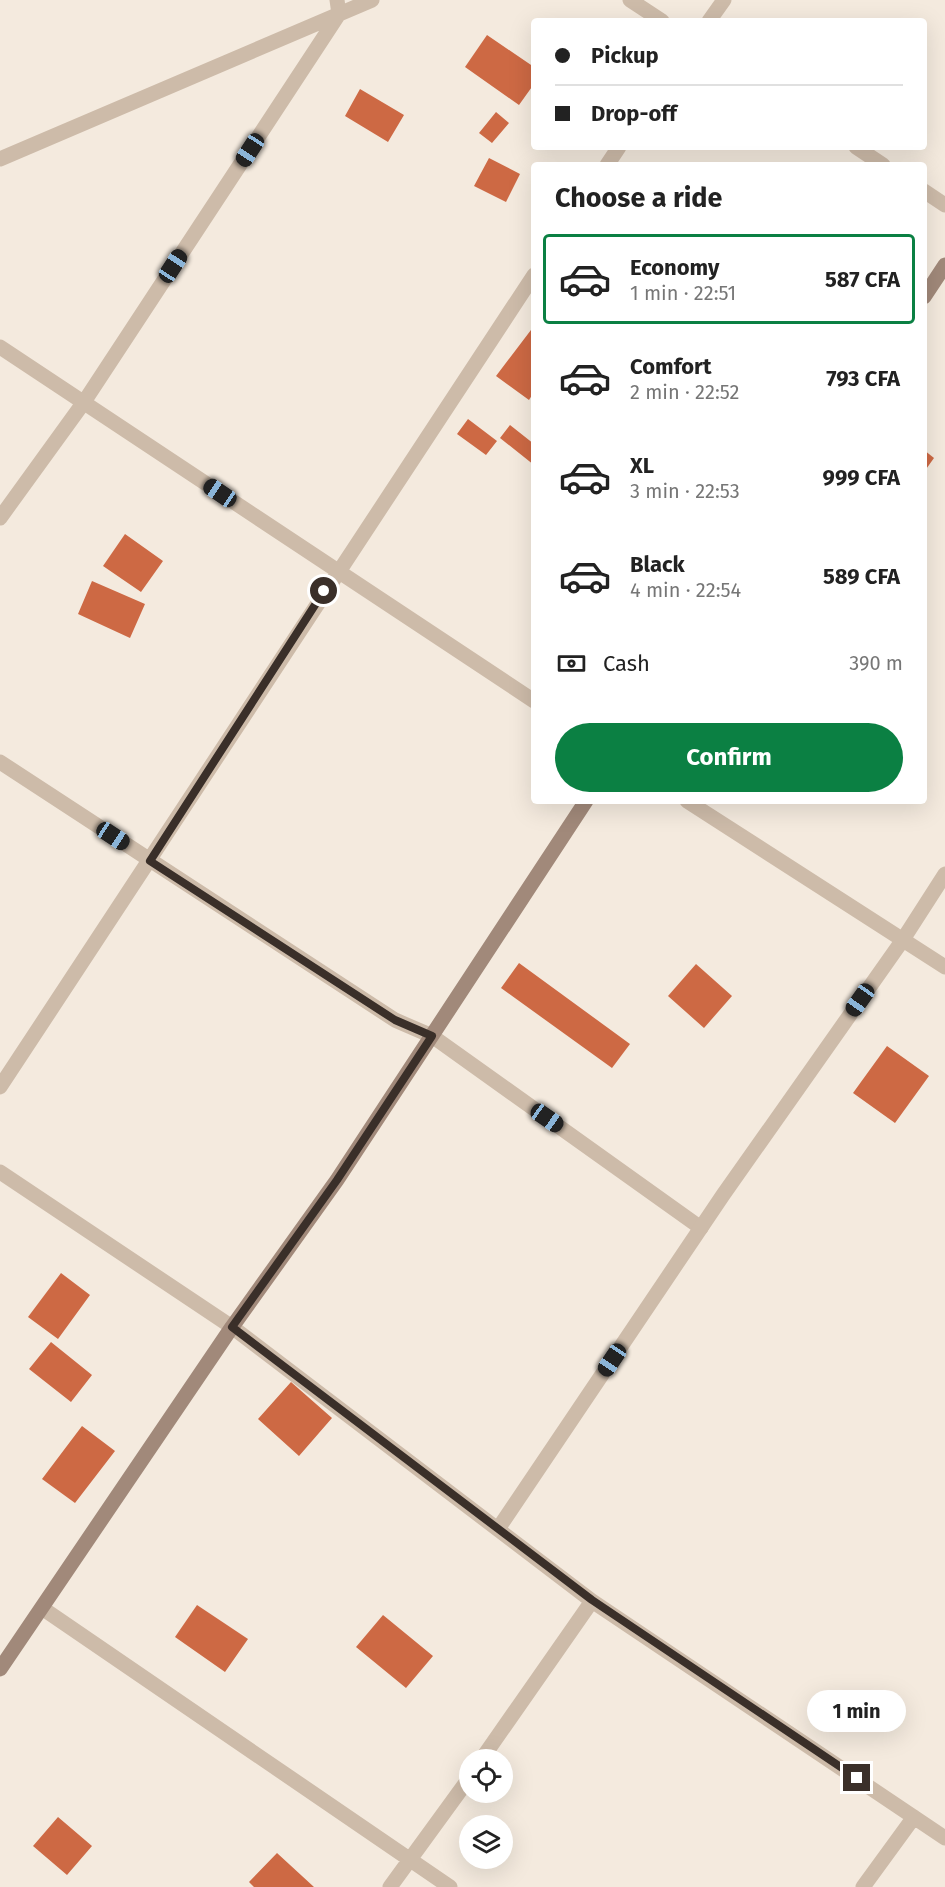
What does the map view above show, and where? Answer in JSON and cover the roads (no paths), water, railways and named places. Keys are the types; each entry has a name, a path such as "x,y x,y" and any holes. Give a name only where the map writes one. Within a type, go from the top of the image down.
{"street":[{"path":"0,159 338,7 372,0"},
{"path":"630,0 657,18"},
{"path":"711,18 724,0"},
{"path":"0,518 84,402 338,7"},
{"path":"861,150 879,162"},
{"path":"927,193 945,205"},
{"path":"927,292 945,265"},
{"path":"0,1087 150,861 337,571 531,280"},
{"path":"0,347 531,699"},
{"path":"0,762 395,1020 432,1036 700,1228"},
{"path":"0,1669 232,1327 337,1180 584,804"},
{"path":"692,804 945,967"},
{"path":"498,1529 700,1228 902,941 945,874"},
{"path":"0,1172 232,1327 592,1600 945,1838"},
{"path":"490,1749 592,1600"},
{"path":"42,1608 450,1887"},
{"path":"390,1887 459,1792"},
{"path":"863,1887 914,1816"}]}
